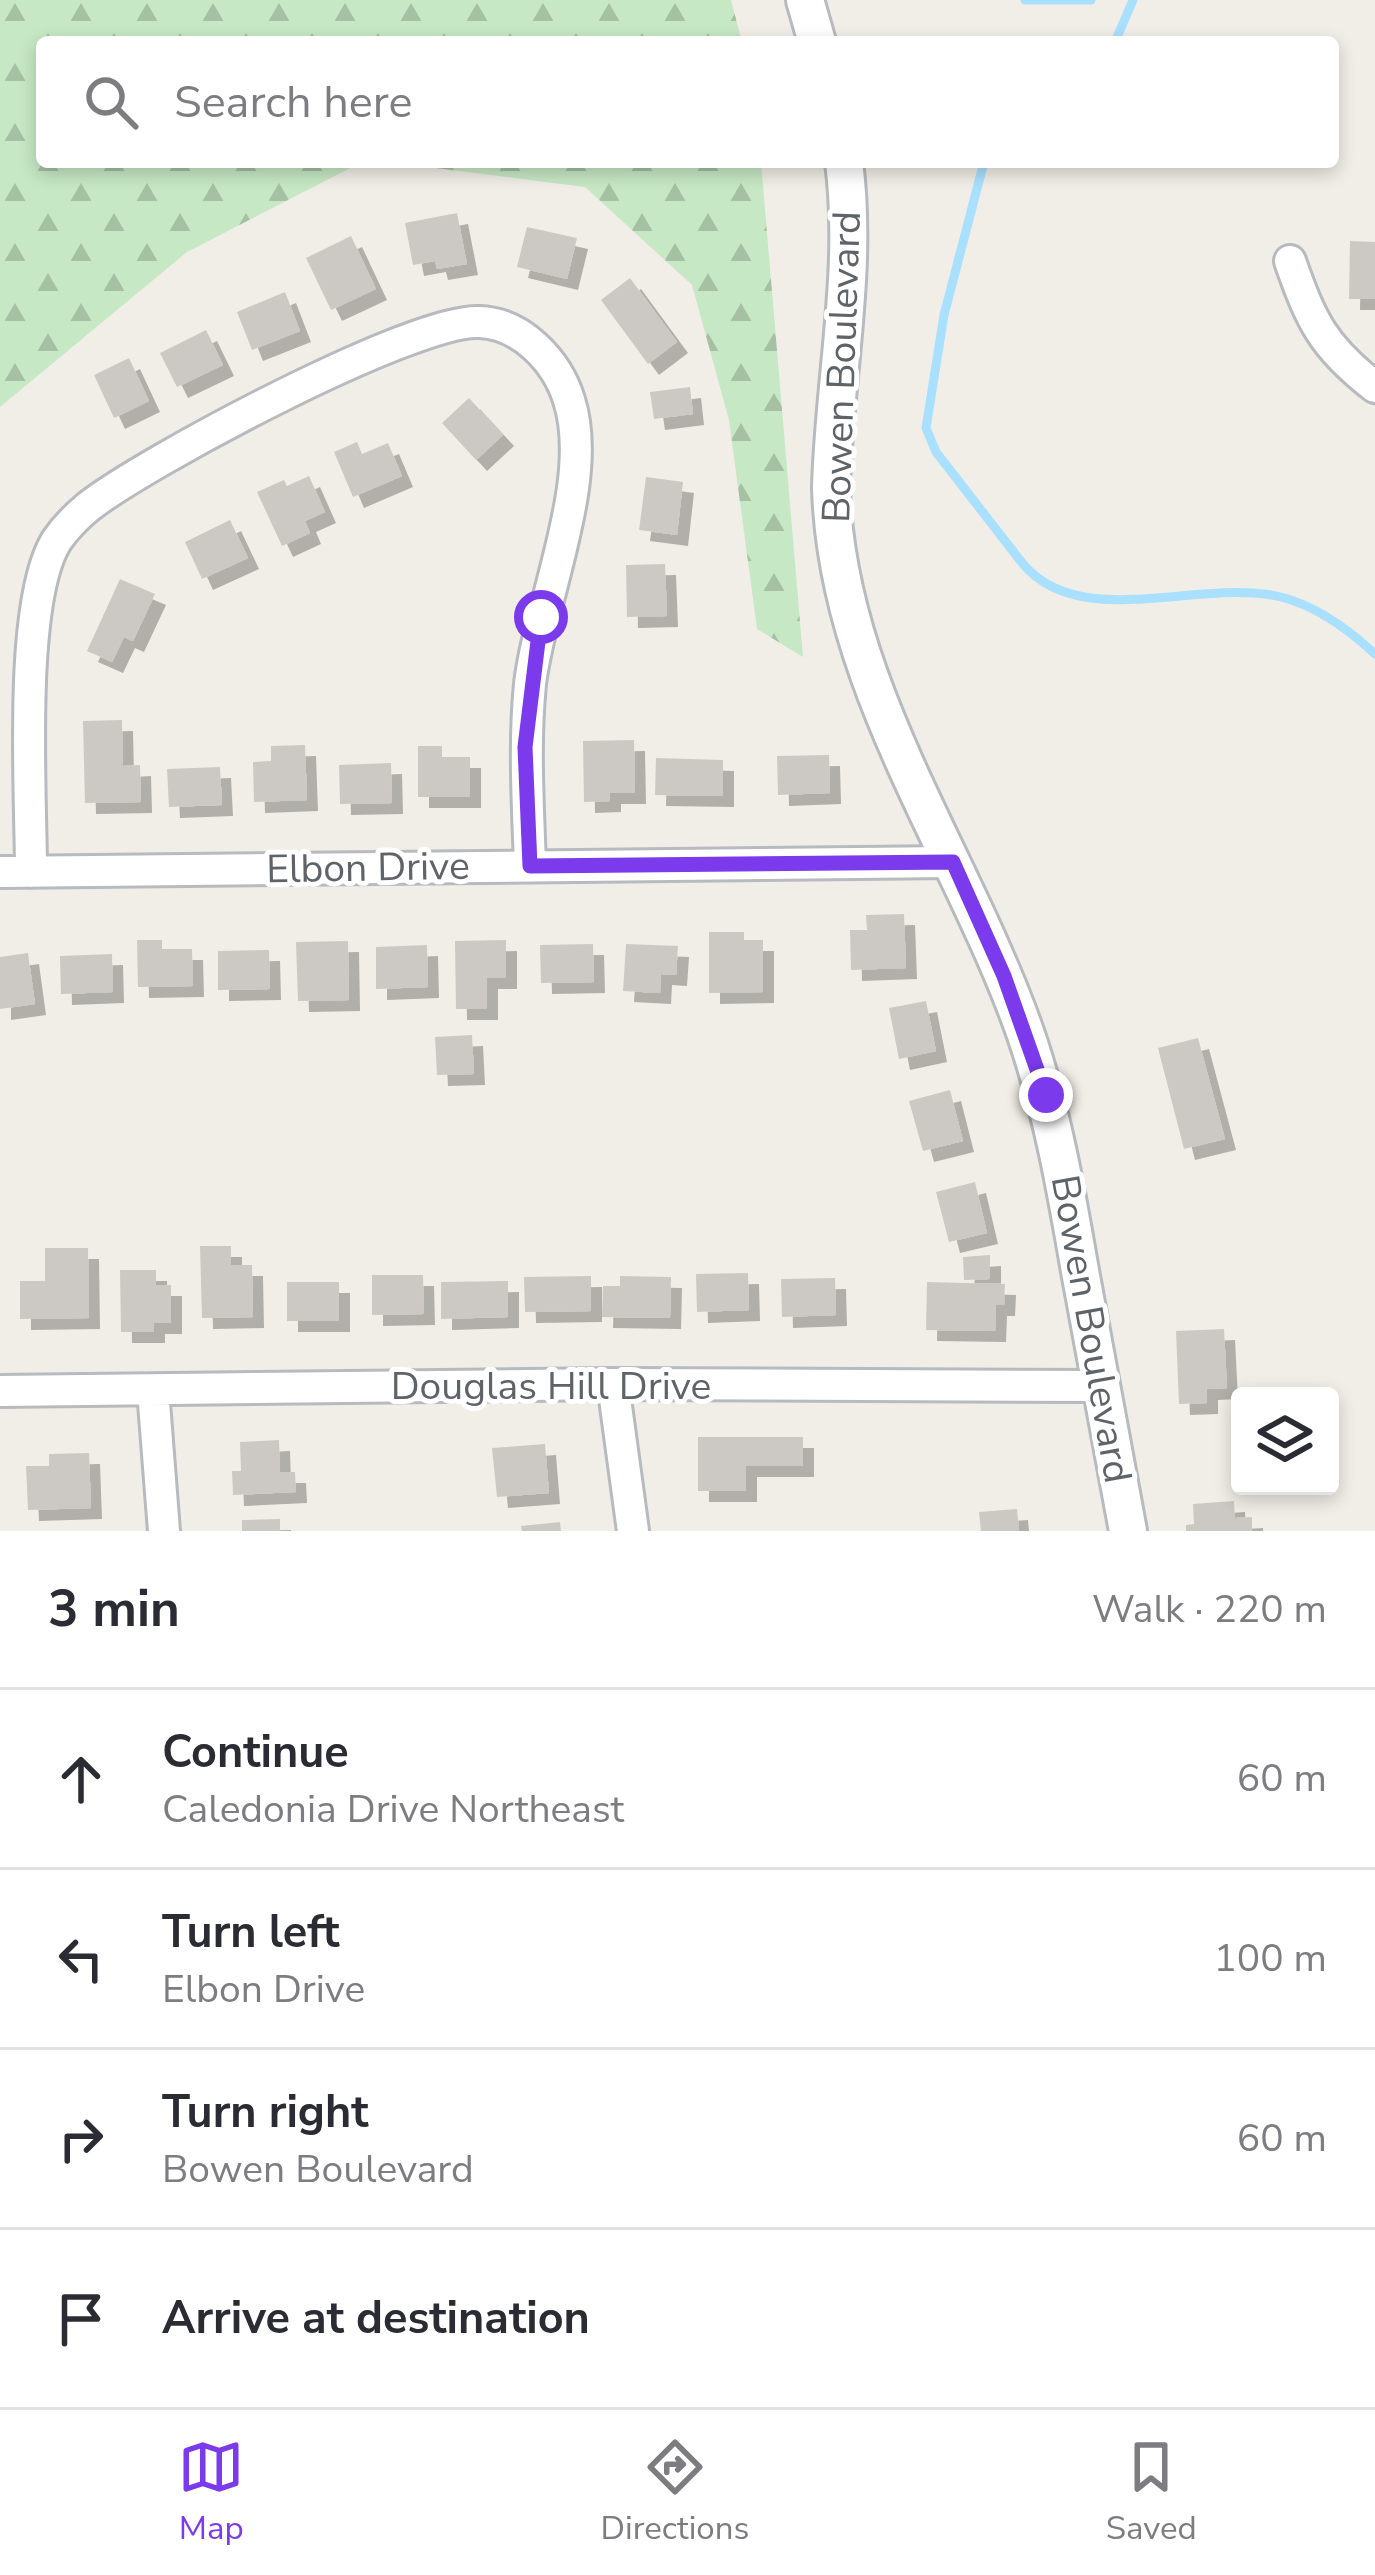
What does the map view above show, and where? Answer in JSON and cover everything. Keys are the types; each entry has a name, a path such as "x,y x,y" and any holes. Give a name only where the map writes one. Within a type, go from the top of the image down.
{"street":[{"path":"806,0 816,36"},
{"name":"Bowen Boulevard","path":"844,168 849,248 832,431 832,521 845,601 858,647 1004,976 1046,1095 1128,1531"},
{"path":"1290,261 1310,317 1324,339 1375,387"},
{"path":"15,872 37,605 44,567 72,521 182,450 299,389 430,329 457,322 508,328 541,352 569,397 575,423 577,450 570,502 530,682 525,747 530,866"},
{"name":"Elbon Drive","path":"15,872 953,862"},
{"path":"613,1384 633,1531"},
{"name":"Douglas Hill Drive","path":"0,1391 613,1384 1101,1386"},
{"path":"153,1390 164,1531"}],"green space":[{"path":"0,0 731,0 740,36 36,36 36,168 350,168 187,252 0,407"},
{"path":"436,168 762,168 803,657 757,629 729,420 692,285 585,187"}],"building":[{"path":"457,213 467,264 437,269 435,261 413,265 405,223"},
{"path":"527,227 577,238 567,279 517,267"},
{"path":"351,236 376,289 331,310 306,258"},
{"path":"1350,241 1375,242 1375,299 1349,299"},
{"path":"630,278 677,342 648,364 601,300"},
{"path":"285,292 300,331 252,350 237,312"},
{"path":"206,330 223,365 177,387 160,353"},
{"path":"129,358 149,401 114,418 94,375"},
{"path":"690,387 693,414 654,419 650,392"},
{"path":"469,398 503,435 476,460 442,423"},
{"path":"357,442 362,454 388,443 402,476 353,497 334,452"},
{"path":"309,476 325,512 305,521 310,533 282,546 257,492"},
{"path":"646,477 683,482 677,535 639,530"},
{"path":"230,520 248,558 202,579 185,542"},
{"path":"665,564 667,616 627,617 626,565"},
{"path":"120,579 155,594 133,641 124,637 112,662 87,651"},
{"path":"122,720 123,766 140,765 141,802 85,803 83,721"},
{"path":"634,740 635,793 610,793 610,801 584,802 583,741"},
{"path":"305,745 307,800 254,802 253,762 271,761 271,746"},
{"path":"418,746 442,746 442,757 470,757 470,797 418,797"},
{"path":"829,755 830,793 778,795 777,756"},
{"path":"656,758 723,760 723,796 655,795"},
{"path":"391,763 392,803 340,804 339,765"},
{"path":"220,767 222,805 169,807 167,769"},
{"path":"904,914 906,968 851,970 850,930 867,930 866,915"},
{"path":"709,932 744,932 744,940 763,940 763,992 709,993"},
{"path":"137,940 162,940 162,949 192,949 193,986 138,987"},
{"path":"506,940 506,978 487,978 487,1009 456,1009 455,941"},
{"path":"348,941 349,1000 298,1001 296,942"},
{"path":"593,944 594,982 541,983 540,945"},
{"path":"626,944 678,946 676,975 661,974 660,993 623,991"},
{"path":"427,945 428,987 376,989 376,947"},
{"path":"269,950 270,989 218,990 218,951"},
{"path":"28,953 35,1004 0,1009 0,957"},
{"path":"112,954 113,992 61,994 60,956"},
{"path":"926,1001 936,1051 899,1059 889,1008"},
{"path":"472,1035 474,1074 437,1075 435,1037"},
{"path":"1198,1038 1225,1139 1184,1149 1158,1048"},
{"path":"950,1090 963,1141 923,1151 909,1101"},
{"path":"975,1182 987,1233 949,1242 936,1192"},
{"path":"200,1246 231,1246 231,1265 252,1265 253,1317 202,1318"},
{"path":"45,1248 88,1248 89,1318 20,1319 20,1281 45,1281"},
{"path":"990,1255 990,1279 964,1280 963,1257"},
{"path":"120,1270 156,1270 156,1285 171,1285 171,1323 154,1323 154,1332 121,1332"},
{"path":"748,1273 749,1310 697,1312 696,1274"},
{"path":"372,1275 423,1275 424,1314 372,1315"},
{"path":"591,1276 591,1311 525,1312 524,1277"},
{"path":"620,1276 671,1277 670,1318 602,1317 603,1286 620,1286"},
{"path":"835,1278 836,1315 782,1317 781,1279"},
{"path":"508,1281 508,1317 441,1319 441,1282"},
{"path":"287,1282 339,1282 339,1321 287,1321"},
{"path":"927,1282 1005,1284 1004,1305 996,1305 995,1331 926,1330"},
{"path":"1224,1329 1227,1388 1207,1389 1207,1403 1179,1404 1176,1331"},
{"path":"698,1437 803,1437 803,1466 746,1466 746,1491 698,1491"},
{"path":"279,1440 280,1472 295,1472 296,1492 233,1495 232,1471 241,1471 240,1442"},
{"path":"545,1444 549,1493 497,1497 492,1448"},
{"path":"89,1453 91,1508 28,1510 26,1466 49,1466 49,1454"},
{"path":"1234,1501 1235,1518 1252,1517 1252,1531 1186,1531 1186,1525 1194,1524 1193,1504"},
{"path":"1017,1509 1019,1531 981,1531 979,1512"},
{"path":"280,1519 280,1531 242,1531 242,1520"},
{"path":"560,1522 561,1531 522,1531 521,1526"}],"waterway":[{"path":"1025,0 1091,0"},
{"path":"1118,36 1133,0"},
{"path":"982,168 944,315 926,428 936,452 1023,564 1048,584 1077,595 1144,599 1250,593 1281,597 1331,620 1375,654"}],"route":[{"path":"541,617 525,747 530,866 953,862 1004,976 1046,1095"}]}
